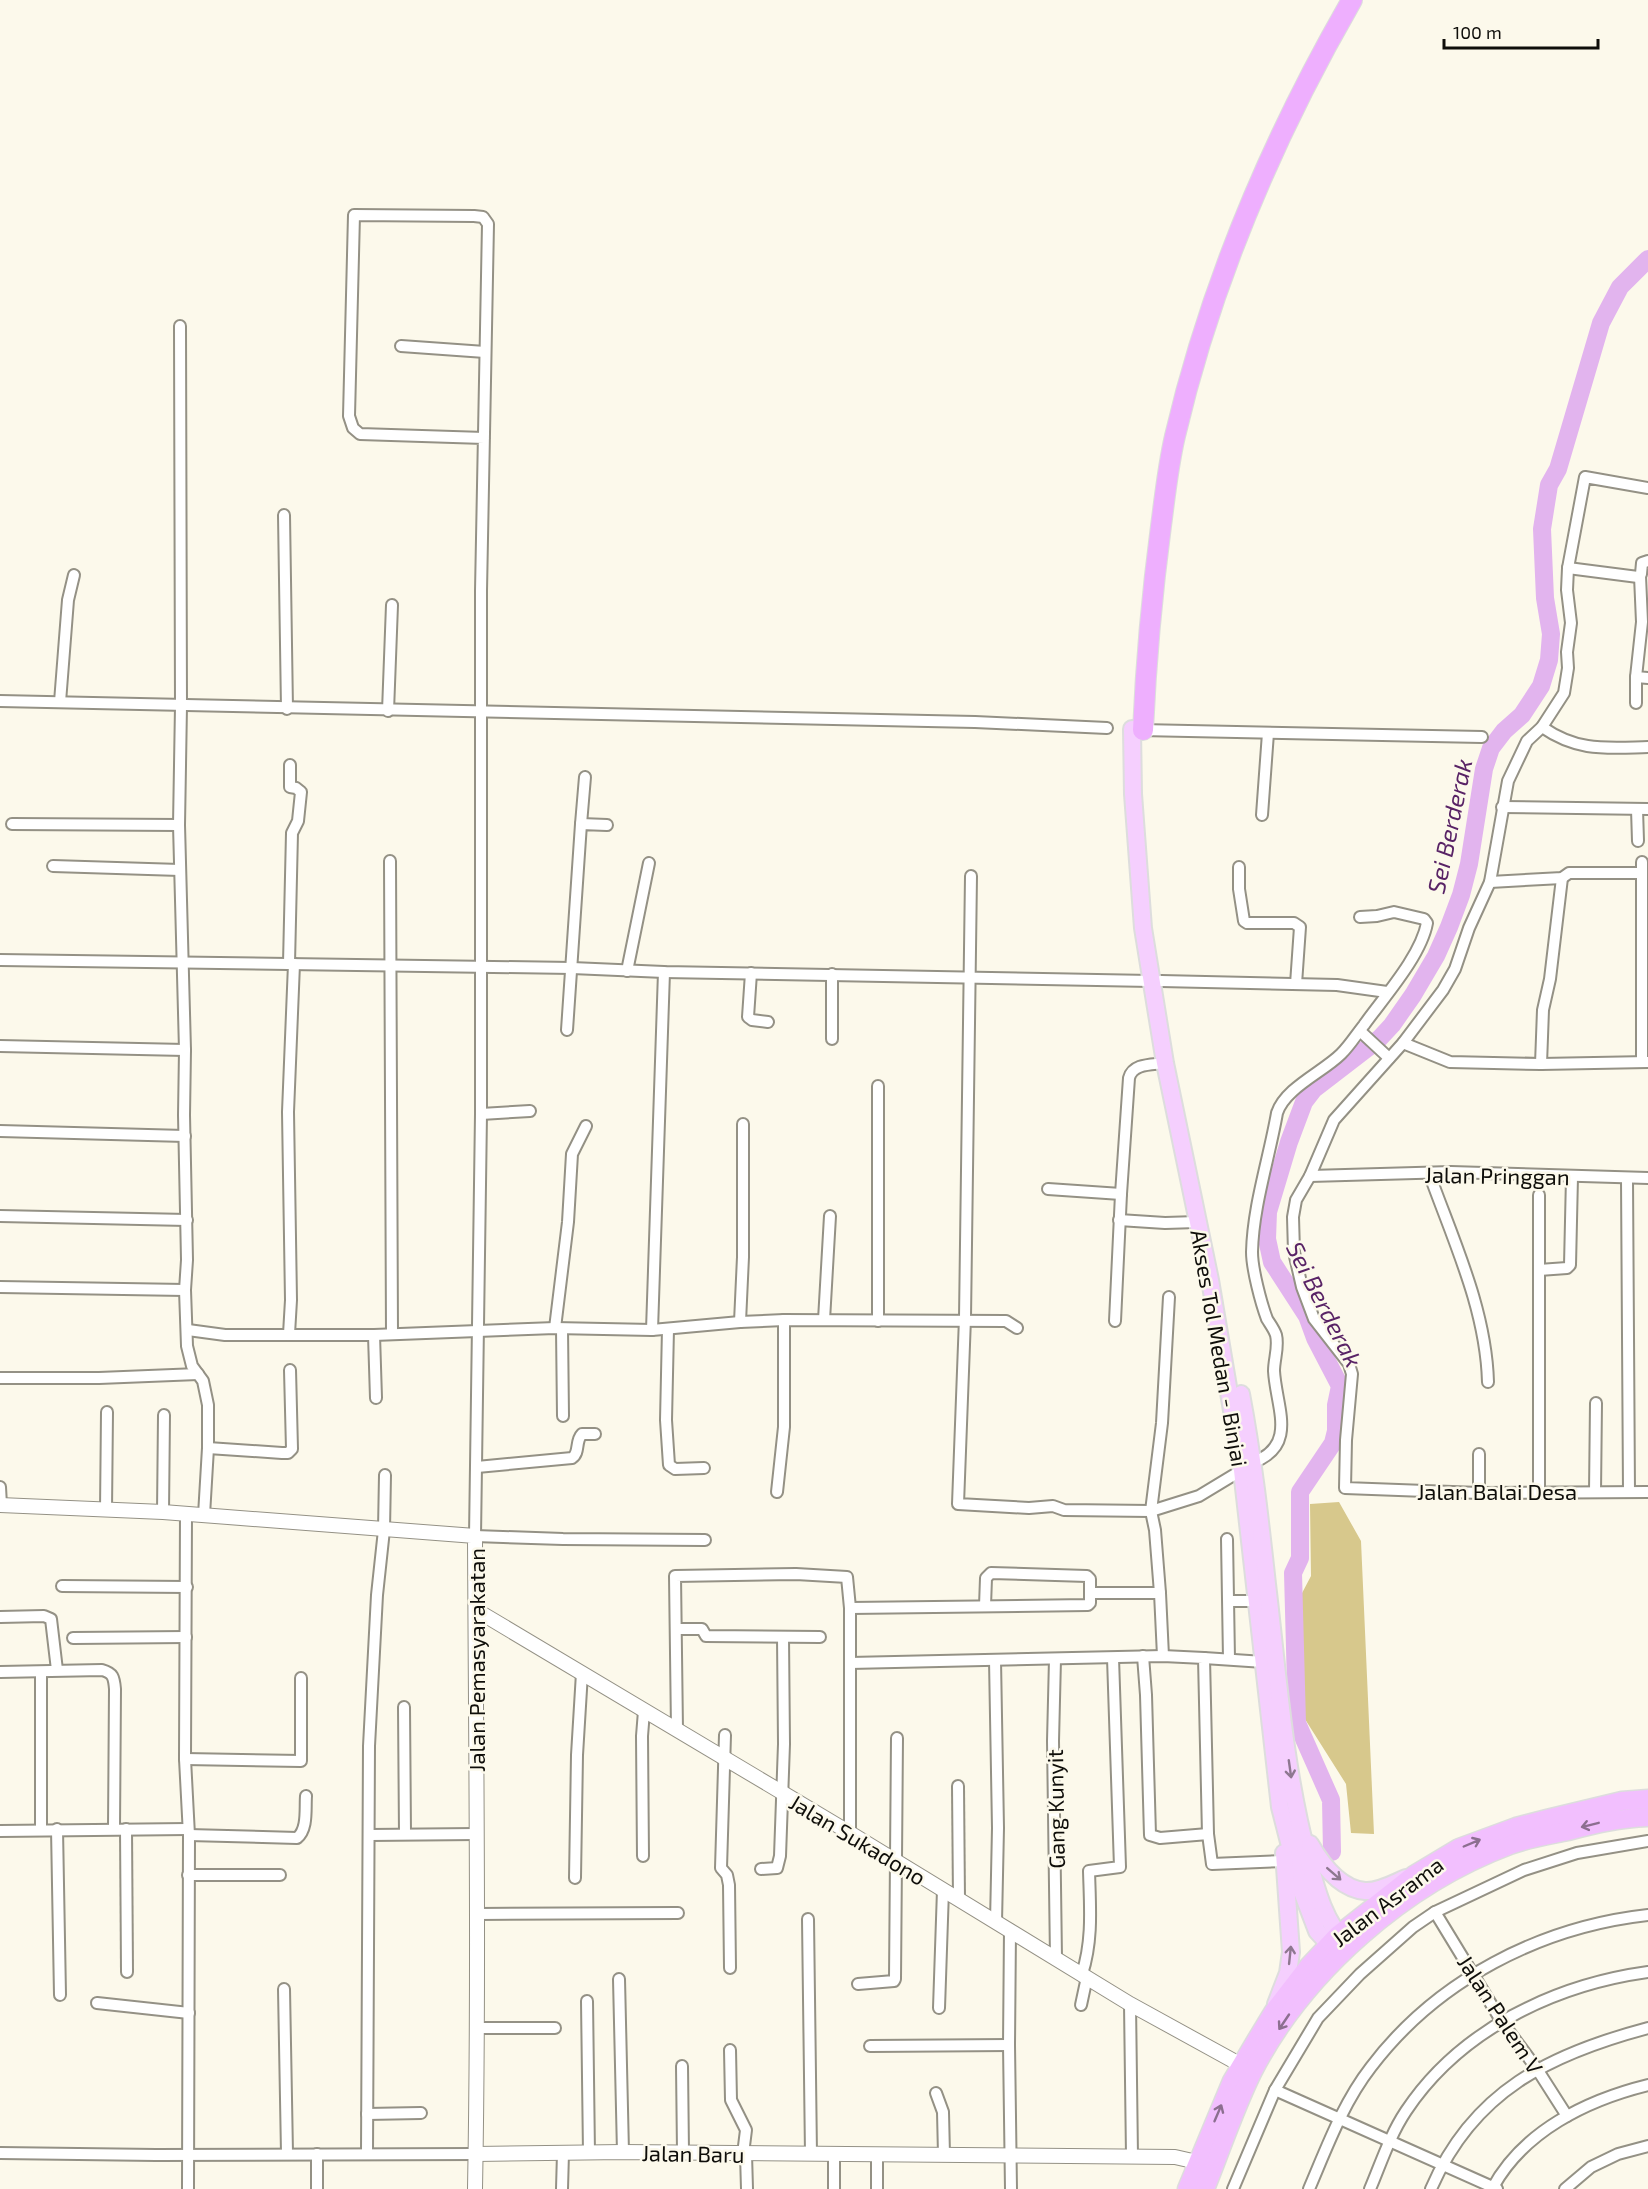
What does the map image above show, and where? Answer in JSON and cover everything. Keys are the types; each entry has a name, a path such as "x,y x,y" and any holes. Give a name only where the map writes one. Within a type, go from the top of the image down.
{"highway":[{"path":"1137,729 1135,654 1143,570 1159,465 1182,359 1205,289 1251,172 1294,80 1338,0"},
{"path":"1137,729 1167,478 1186,394 1216,293 1249,205 1304,86 1352,0"},
{"name":"Jalan Asrama","path":"1187,2189 1193,2161 1232,2081 1274,2011 1339,1945 1414,1875 1459,1848 1516,1827 1593,1807 1648,1799"},
{"name":"Jalan Asrama","path":"1193,2161 1250,2079 1273,2038 1298,2001 1339,1945 1427,1885 1511,1845 1623,1818 1648,1817"},
{"name":"Jalan Asrama","path":"1193,2161 1205,2189"}],"main road":[{"name":"Akses Tol Medan - Binjai","path":"1137,729 1143,793 1143,876 1165,1063 1186,1141 1197,1222 1248,1466"},
{"name":"Akses Tol Medan - Binjai","path":"1156,981 1248,1466 1263,1601 1300,1827 1316,1888 1339,1945"},
{"name":"Akses Tol Medan - Binjai","path":"1263,1601 1264,1662 1282,1816 1301,1888 1317,1930 1339,1945"},
{"path":"1274,2011 1288,1973 1291,1952 1282,1816"},
{"path":"1300,1827 1320,1862 1339,1880 1354,1887 1366,1891 1378,1889 1414,1875"}],"street":[{"path":"484,438 360,434 353,428 349,416 354,215 474,216 487,220 484,438 481,591 481,1114 476,1536 705,1540"},
{"path":"180,326 179,825 185,1050 187,1220 185,1290 187,1346 192,1366 203,1381 207,1397 208,1448 204,1515"},
{"path":"401,346 485,352"},
{"path":"1310,1176 1334,1120 1387,1056 1403,1043 1443,990 1455,969 1469,928 1490,882 1508,782 1527,741 1542,727 1564,693 1571,623 1567,590 1568,568 1585,477 1648,488"},
{"path":"284,515 287,709"},
{"path":"1636,703 1642,677 1645,612 1640,576 1642,563 1648,561"},
{"path":"1568,568 1630,577 1640,576"},
{"path":"60,702 68,600 74,575"},
{"path":"388,711 392,605"},
{"path":"0,701 287,709 975,722 1107,729"},
{"path":"1542,727 1559,739 1577,745 1608,748 1648,747"},
{"path":"1137,729 1482,737"},
{"path":"1262,815 1268,733"},
{"path":"290,765 290,787 301,792 298,821 292,832 288,1112 290,1334"},
{"path":"567,1030 585,777"},
{"path":"1502,807 1643,809 1638,841"},
{"path":"12,824 179,825"},
{"path":"581,824 607,825"},
{"path":"390,861 392,1335"},
{"path":"627,971 649,863"},
{"path":"53,866 180,870"},
{"path":"1239,867 1239,889 1244,921 1247,923 1294,923 1300,927 1296,984"},
{"path":"1403,1043 1450,1062 1541,1064 1645,1062 1645,900 1642,867 1569,873 1562,878 1490,882"},
{"path":"971,876 965,1322 958,1504 1029,1508 1053,1506 1064,1510 1151,1511 1199,1496 1271,1452 1277,1446 1282,1432 1275,1373 1276,1333 1268,1320 1252,1264 1255,1222 1277,1113 1280,1104 1341,1054 1362,1033 1413,955 1427,923 1424,919 1394,912 1360,917"},
{"path":"1541,1064 1543,1010 1550,979 1562,878"},
{"path":"0,960 572,968 751,974 1296,984 1336,985 1387,992"},
{"path":"652,1330 664,972"},
{"path":"751,974 748,1017 752,1020 768,1022"},
{"path":"832,974 832,1039"},
{"path":"1362,1033 1387,1056"},
{"path":"0,1046 185,1050"},
{"path":"1115,1321 1120,1194 1130,1072 1145,1065 1165,1063"},
{"path":"878,1086 878,1321"},
{"path":"481,1114 530,1111"},
{"path":"740,1322 743,1257 743,1124"},
{"path":"563,1416 559,1329 572,1154 586,1126"},
{"path":"0,1131 185,1136"},
{"name":"Jalan Pringgan","path":"1310,1176 1451,1172 1648,1178"},
{"path":"1428,1173 1478,1310 1487,1361 1488,1382"},
{"name":"Jalan Balai Desa","path":"1310,1176 1296,1200 1293,1217 1293,1252 1302,1287 1314,1319 1349,1364 1352,1374 1345,1452 1344,1484 1347,1488 1479,1493 1648,1492"},
{"path":"1539,1270 1567,1268 1570,1265 1572,1177"},
{"path":"1628,1179 1629,1492"},
{"path":"1048,1189 1120,1194"},
{"path":"1539,1195 1539,1493"},
{"path":"0,1216 187,1220"},
{"path":"824,1320 830,1216"},
{"path":"1119,1220 1165,1223 1197,1222"},
{"path":"0,1287 185,1290"},
{"path":"1163,1656 1155,1530 1151,1511 1162,1423 1169,1297"},
{"path":"188,1330 225,1335 392,1335 559,1329 652,1330 784,1320 1006,1321 1017,1328"},
{"path":"777,1492 784,1427 784,1320"},
{"path":"668,1329 666,1420 669,1465 675,1469 704,1468"},
{"path":"374,1335 376,1398"},
{"path":"208,1448 288,1453 292,1449 290,1370"},
{"path":"0,1378 99,1378 198,1374"},
{"path":"1595,1492 1596,1403"},
{"path":"106,1510 107,1412"},
{"path":"164,1415 164,1512"},
{"path":"477,1467 572,1458 576,1452 579,1437 582,1434 595,1434"},
{"path":"1479,1454 1479,1493"},
{"path":"367,2154 369,1746 371,1679 384,1530 384,1475"},
{"path":"0,1487 1,1505"},
{"name":"Jalan Pemasyarakatan","path":"1,1505 164,1512 476,1536 478,1914 475,2189"},
{"path":"186,1514 185,1759 189,1832 188,2189"},
{"path":"1227,1539 1229,1659"},
{"path":"850,1608 1088,1605 1090,1603 1090,1578 1087,1576 991,1573 986,1578 985,1606"},
{"path":"677,1730 674,1578 676,1576 796,1574 847,1577 850,1608 850,1833"},
{"path":"62,1586 187,1587"},
{"path":"1090,1593 1160,1593"},
{"path":"1228,1601 1263,1601"},
{"name":"Jalan Sukadono","path":"476,1610 850,1833 1130,2004 1241,2065"},
{"path":"0,1617 44,1616 51,1619 57,1670"},
{"path":"676,1629 702,1629 706,1636 820,1637"},
{"path":"761,1869 774,1869 778,1866 783,1793 783,1636"},
{"path":"73,1638 186,1637"},
{"path":"1143,1656 1150,1834 1154,1838 1208,1834"},
{"path":"850,1663 1143,1656 1264,1662"},
{"path":"1082,2005 1091,1930 1089,1871 1120,1867 1113,1658"},
{"path":"1204,1658 1208,1834 1212,1864 1284,1861"},
{"name":"Gang Kunyit","path":"1055,1659 1053,1741 1056,1958"},
{"path":"995,1660 999,1828 996,1922"},
{"path":"0,1672 102,1670 110,1672 114,1677 114,1828"},
{"path":"41,1672 41,1829"},
{"path":"575,1878 577,1755 582,1673"},
{"path":"185,1759 301,1761 301,1678"},
{"path":"404,1707 405,1834"},
{"path":"643,1856 642,1736 644,1711"},
{"path":"724,1735 721,1868 727,1875 729,1885 730,1968"},
{"path":"858,1984 894,1981 897,1738"},
{"path":"958,1786 959,1900"},
{"path":"0,1831 114,1828 297,1838 304,1827 306,1797"},
{"path":"57,1829 60,1995"},
{"path":"126,1829 127,1972"},
{"path":"370,1835 476,1834"},
{"path":"1233,2189 1275,2090 1318,2018 1360,1974 1413,1927 1435,1912 1524,1870 1578,1853 1648,1841"},
{"path":"188,1875 280,1875"},
{"path":"939,2008 943,1890"},
{"name":"Jalan Palem V","path":"1435,1912 1502,2022 1537,2069 1567,2116"},
{"path":"478,1914 678,1913"},
{"path":"1309,2189 1339,2118 1370,2067 1407,2025 1431,2003 1473,1972 1506,1955 1570,1931 1648,1915"},
{"path":"808,1919 811,2154"},
{"path":"1010,1930 1011,2189"},
{"path":"1370,2189 1390,2141 1407,2111 1442,2067 1502,2022 1538,2002 1593,1982 1648,1972"},
{"path":"619,1979 623,2152"},
{"path":"284,1989 287,2153"},
{"path":"587,2001 589,2152"},
{"path":"97,2003 189,2013"},
{"path":"1130,2004 1132,2156"},
{"path":"477,2028 555,2028"},
{"path":"1431,2189 1442,2164 1481,2111 1500,2094 1537,2069 1595,2043 1648,2028"},
{"path":"870,2046 1009,2046"},
{"path":"729,2050 731,2100 746,2130 747,2189"},
{"path":"682,2066 683,2152"},
{"path":"1275,2090 1494,2188 1501,2174 1524,2148 1567,2116 1593,2102 1648,2085"},
{"path":"936,2093 943,2112 944,2155"},
{"path":"367,2114 421,2113"},
{"path":"1565,2189 1591,2167 1618,2154 1648,2146"},
{"name":"Jalan Baru","path":"0,2153 189,2155 683,2152 1132,2156 1193,2161"},
{"path":"562,2189 563,2153"},
{"path":"317,2154 317,2189"},
{"path":"834,2154 834,2189"},
{"path":"877,2155 877,2189"}],"shaded area":[{"path":"1339,1502 1361,1541 1374,1834 1351,1833 1346,1784 1303,1716 1301,1595 1311,1576 1310,1504"}],"waterway":[{"name":"Sei Berderak","path":"1332,1852 1331,1800 1297,1723 1293,1573 1300,1558 1300,1492 1333,1443 1340,1386 1315,1338 1307,1316 1272,1262 1267,1239 1268,1212 1289,1142 1304,1102 1314,1089 1379,1039 1392,1025 1436,956 1449,927 1469,864 1484,769 1491,748 1504,731 1522,715 1541,686 1549,660 1551,634 1545,598 1542,529 1549,485 1558,469 1601,323 1620,287 1648,259"}]}
